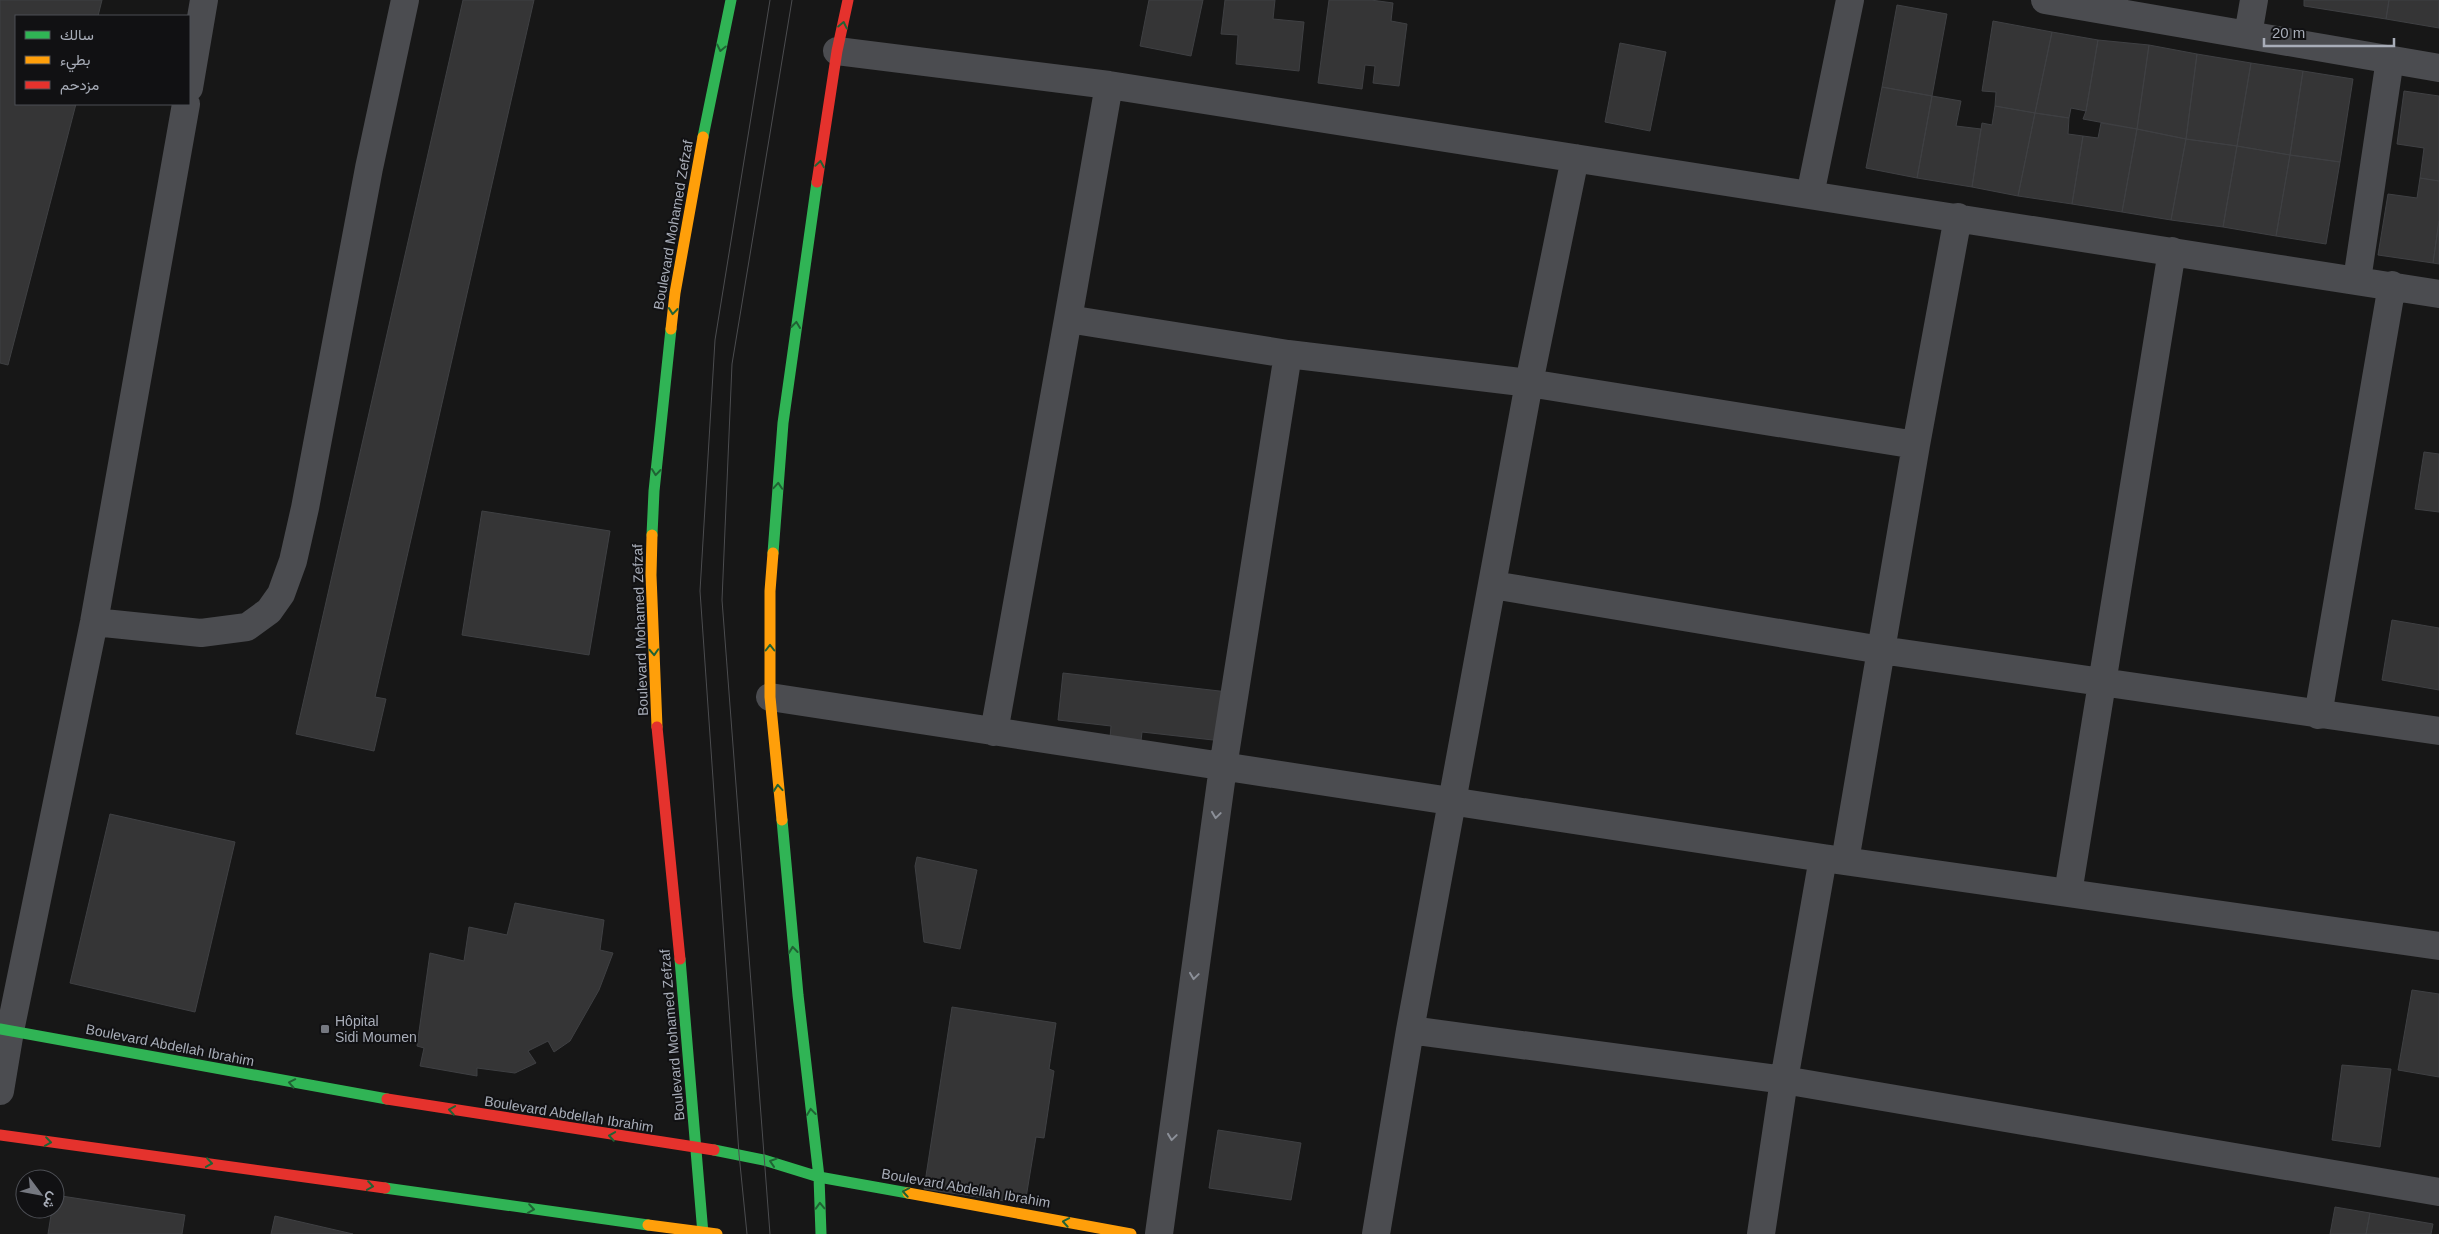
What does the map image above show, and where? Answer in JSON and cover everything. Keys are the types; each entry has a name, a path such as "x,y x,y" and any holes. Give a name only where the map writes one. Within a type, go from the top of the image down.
{"main road":[{"name":"Boulevard Mohamed Zefzaf","path":"703,1233 698,1149 659,752 651,575 654,491 675,293 695,174 731,0"},
{"path":"821,1234 819,1177 797,986 770,697 770,591 783,424 802,273 837,51 848,0"},
{"name":"Boulevard Abdellah Ibrahim","path":"5,1030 322,1089 764,1160 819,1177 1131,1234"},
{"path":"0,1136 716,1234"}],"street":[{"path":"190,82 204,0"},
{"path":"94,622 201,633 247,627 269,611 281,594 293,561 305,508 369,168 405,0"},
{"path":"1810,195 1850,0"},
{"path":"2045,0 2439,68"},
{"path":"2248,35 2254,0"},
{"path":"837,51 1109,85 2392,285 2439,294"},
{"path":"2357,280 2390,59"},
{"path":"994,732 1109,85"},
{"path":"0,1091 5,1030 94,622 186,105"},
{"path":"1376,1234 1410,1030 1452,801 1530,383 1575,158"},
{"path":"1761,1234 1784,1080 1881,650 1958,217"},
{"path":"2068,893 2104,684 2172,251"},
{"path":"2318,715 2392,285"},
{"path":"1068,318 1288,354 1530,383 1916,445"},
{"path":"1159,1234 1223,767 1288,354"},
{"path":"1493,585 1881,650 2104,684 2439,731"},
{"path":"770,697 1834,859 2439,946"},
{"path":"1410,1030 1784,1080 2439,1192"}],"building":[{"path":"0,0 102,0 98,15 15,15 15,105 76,105 8,365 0,363"},
{"path":"463,0 534,0 375,697 386,699 374,751 296,734"},
{"path":"1149,0 1203,0 1191,56 1140,46"},
{"path":"1225,0 1275,0 1273,19 1304,22 1299,71 1236,64 1238,35 1221,34"},
{"path":"1329,0 1371,0 1393,3 1391,21 1407,24 1399,86 1373,83 1375,66 1365,65 1362,89 1318,83"},
{"path":"2304,0 2389,0 2386,19 2304,6"},
{"path":"2389,0 2439,0 2439,28 2386,19"},
{"path":"1897,5 1947,14 1932,96 1882,87"},
{"path":"1993,21 2052,32 2035,113 1995,106 1996,92 1982,91"},
{"path":"2052,32 2098,40 2086,111 2071,108 2069,118 2035,113"},
{"path":"2098,40 2149,45 2137,129 2083,119"},
{"path":"1620,43 1666,52 1650,131 1605,122"},
{"path":"2149,45 2197,54 2186,139 2137,129"},
{"path":"2197,54 2251,63 2237,146 2186,139"},
{"path":"2251,63 2303,71 2290,155 2237,146"},
{"path":"2303,71 2353,79 2340,162 2290,155"},
{"path":"1882,87 1932,96 1917,178 1866,168"},
{"path":"2404,91 2439,96 2439,181 2420,178 2424,148 2397,144"},
{"path":"1932,96 1961,101 1956,126 1981,129 1972,187 1917,178"},
{"path":"1995,106 2035,113 2018,196 1972,187 1982,123 1992,125"},
{"path":"2035,113 2069,118 2068,134 2083,136 2072,204 2018,196"},
{"path":"2101,123 2137,129 2122,212 2072,204 2083,136 2098,138"},
{"path":"2137,129 2186,139 2171,220 2122,212"},
{"path":"2186,139 2237,146 2223,227 2171,220"},
{"path":"2237,146 2290,155 2276,236 2223,227"},
{"path":"2290,155 2340,162 2326,244 2276,236"},
{"path":"2420,178 2439,181 2439,221 2433,263 2378,255 2388,194 2417,198"},
{"path":"2439,221 2439,264 2433,263"},
{"path":"2424,452 2439,454 2439,512 2415,509"},
{"path":"482,511 610,531 589,655 462,635"},
{"path":"2392,620 2439,628 2439,690 2382,680"},
{"path":"1063,673 1228,692 1222,741 1142,732 1141,741 1110,738 1111,726 1058,720"},
{"path":"110,814 235,842 195,1012 70,983"},
{"path":"917,857 977,870 960,949 924,942 915,866"},
{"path":"515,903 604,920 600,950 613,953 599,990 570,1041 554,1052 548,1041 528,1051 536,1063 515,1073 477,1068 477,1076 420,1066 424,1048 417,1046 430,953 464,961 469,927 507,935"},
{"path":"2412,990 2439,994 2439,1077 2398,1070"},
{"path":"952,1007 1056,1023 1049,1069 1054,1071 1044,1138 1036,1137 1025,1204 924,1189"},
{"path":"2342,1065 2391,1069 2380,1147 2332,1140"},
{"path":"1218,1130 1301,1143 1291,1200 1209,1188"},
{"path":"65,1197 185,1215 182,1234 48,1234 50,1219 65,1219"},
{"path":"2335,1207 2370,1213 2366,1234 2330,1234"},
{"path":"2370,1213 2433,1224 2431,1234 2366,1234"},
{"path":"275,1216 353,1234 271,1234"}],"tram line":[{"path":"747,1234 739,1154 700,591 715,340 770,0"},
{"path":"770,1234 722,600 732,364 792,0"}],"traffic: fast":[{"path":"703,137 731,0"},
{"path":"773,553 783,423 817,182"},
{"path":"652,535 654,491 671,329"},
{"path":"782,820 798,995 819,1177 821,1234"},
{"path":"680,959 703,1234"},
{"path":"0,1029 387,1099"},
{"path":"714,1150 764,1160 819,1177 908,1193"},
{"path":"385,1188 648,1225"}],"traffic: slow":[{"path":"671,329 675,293 703,137"},
{"path":"652,535 651,575 657,727"},
{"path":"773,553 770,591 770,697 782,820"},
{"path":"908,1193 1131,1234"},
{"path":"648,1225 717,1234"}],"traffic: jam":[{"path":"817,182 837,51 848,0"},
{"path":"657,727 680,959"},
{"path":"387,1099 714,1150"},
{"path":"0,1135 385,1188"}],"place":[{"name":"Hôpital Sidi Moumen","path":"325,1029"}]}
